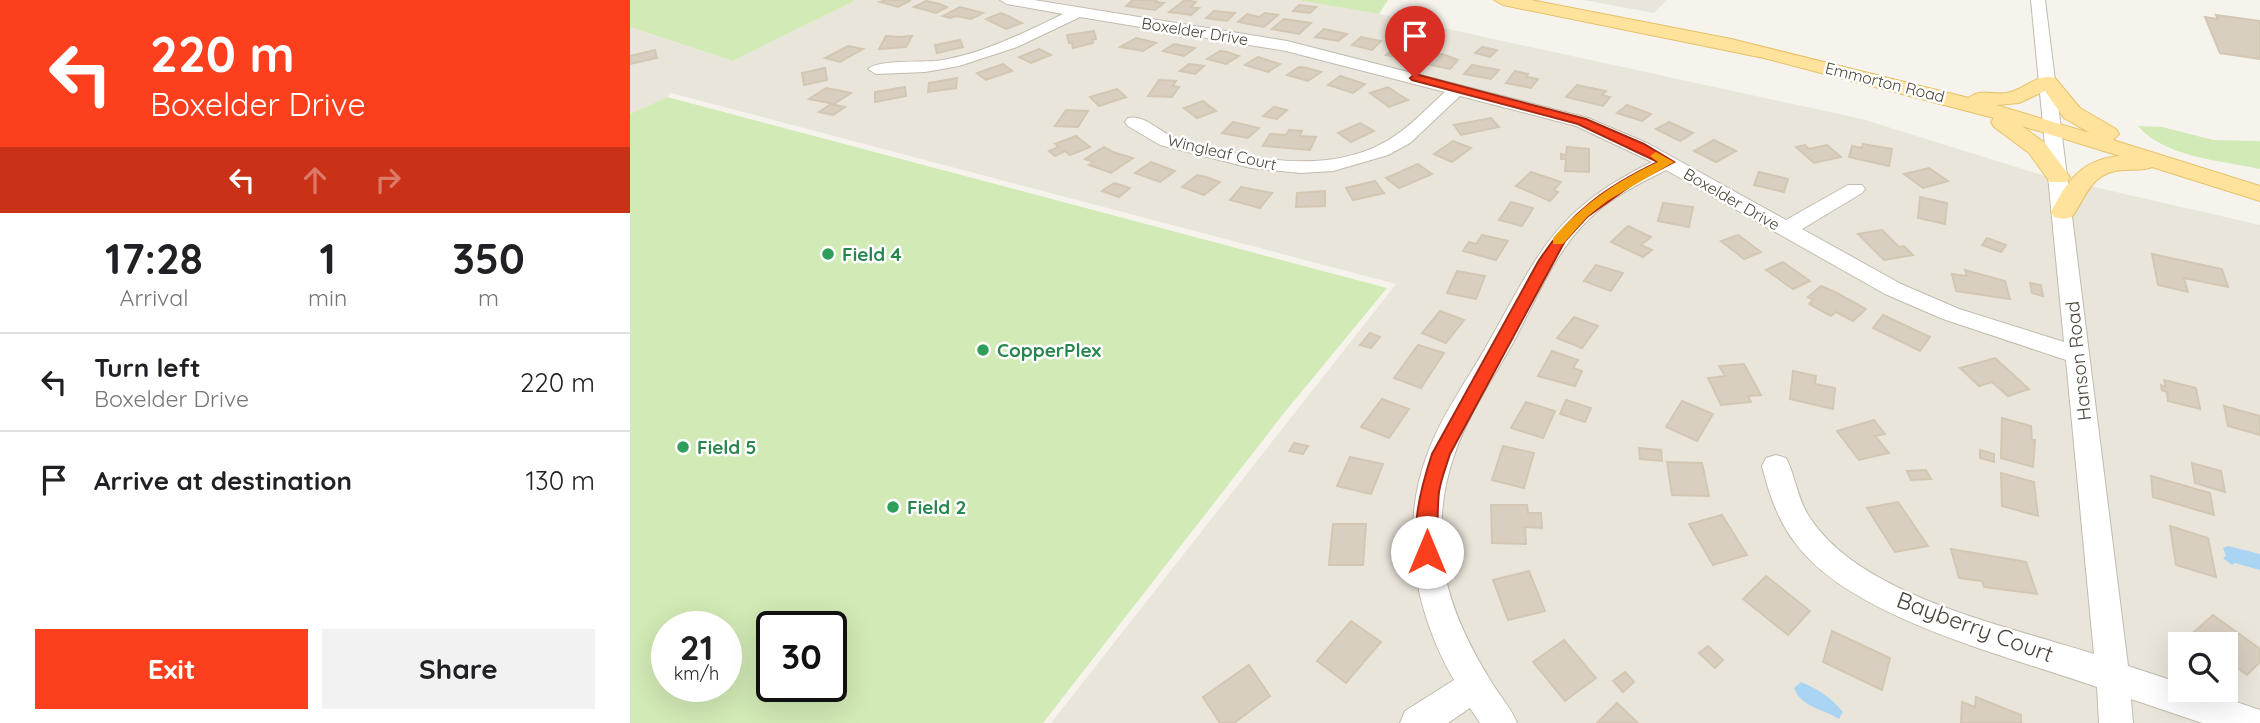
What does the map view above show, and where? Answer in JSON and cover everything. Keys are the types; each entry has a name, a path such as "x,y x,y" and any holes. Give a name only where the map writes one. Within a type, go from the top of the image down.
{"main road":[{"name":"Emmorton Road","path":"1503,0 1765,52 1950,99 2260,194"},
{"path":"1950,99 2012,99 2048,82 2060,101 2085,121 2131,145 2208,177"},
{"path":"1978,107 2037,148 2059,177"},
{"path":"2063,212 2079,181 2097,168 2125,162 2179,167"}],"street":[{"name":"Boxelder Drive","path":"1007,0 1287,46 1582,122 1640,147 1893,289 1963,318 2076,355"},
{"name":"Hanson Road","path":"2038,0 2063,212 2116,723"},
{"path":"876,69 941,65 966,60 1004,46 1077,12"},
{"name":"Wingleaf Court","path":"1134,122 1167,141 1251,162 1301,167 1333,164 1370,155 1403,139 1458,89"},
{"path":"1500,723 1473,687 1442,624 1429,573 1426,531 1430,489 1441,454 1559,239 1582,214 1602,198 1667,162"},
{"path":"1785,230 1855,189"},
{"name":"Bayberry Court","path":"1776,466 1783,498 1802,529 1829,559 1851,575 1930,615 2251,723"},
{"path":"1417,723 1473,687"}],"shaded area":[{"path":"856,0 1297,0 1379,14 1862,119 2042,175 2260,225 2260,723 1051,723 1396,284 671,93 630,114 630,27 733,61"},
{"path":"1584,0 1667,0 1654,13"}],"green space":[{"path":"630,0 856,0 733,61 630,27"},
{"path":"1297,0 1388,0 1379,14"},
{"name":"CopperPlex","path":"667,97 1387,288 1284,413 1043,723 630,723 630,114"},
{"path":"2138,126 2162,127 2213,140 2260,141 2260,169 2178,151 2150,137"}],"water":[{"path":"2228,546 2260,554 2260,570 2235,563 2232,565 2223,558 2226,556 2223,548"},
{"path":"1801,682 1834,702 1843,712 1839,719 1802,699 1794,688"}],"building":[{"path":"911,0 898,7 880,2"},
{"path":"1133,0 1157,0 1155,2 1164,3 1155,10 1126,6"},
{"path":"1185,0 1196,2 1191,7 1199,8 1191,15 1169,12"},
{"path":"926,1 947,7 936,13 914,7"},
{"path":"1299,5 1316,7 1310,13 1293,11"},
{"path":"960,7 983,13 971,19 943,16"},
{"path":"1214,11 1235,13 1227,21 1206,18"},
{"path":"1001,13 1022,23 1006,29 986,19"},
{"path":"1265,13 1278,15 1264,27 1238,22 1247,14 1259,17"},
{"path":"2216,15 2260,21 2260,59 2220,53 2205,17 2218,19"},
{"path":"1284,19 1311,23 1299,34 1272,29"},
{"path":"1324,29 1347,34 1338,41 1315,37"},
{"path":"1094,31 1096,39 1092,40 1093,43 1073,48 1072,42 1069,43 1067,35"},
{"path":"886,36 912,36 906,47 879,49"},
{"path":"1361,37 1381,41 1372,50 1352,45"},
{"path":"1136,38 1156,43 1143,51 1120,47"},
{"path":"960,40 963,47 937,53 935,45"},
{"path":"1174,44 1195,48 1184,56 1163,51"},
{"path":"1398,44 1418,51 1410,59 1386,55"},
{"path":"848,46 863,49 840,62 825,58"},
{"path":"1482,47 1497,50 1490,57 1475,53"},
{"path":"1039,49 1051,55 1031,63 1019,57"},
{"path":"655,50 657,58 630,64 630,56"},
{"path":"1220,51 1239,56 1226,64 1207,59"},
{"path":"1442,54 1458,60 1450,69 1426,64 1434,56"},
{"path":"1258,57 1280,64 1268,72 1245,65"},
{"path":"1003,64 1012,71 986,80 977,73"},
{"path":"1189,64 1204,66 1195,74 1180,71"},
{"path":"1472,65 1499,70 1491,79 1464,74"},
{"path":"1299,67 1321,72 1308,81 1287,75"},
{"path":"825,68 827,80 804,85 802,73"},
{"path":"1515,71 1538,79 1531,88 1506,83"},
{"path":"1340,76 1365,84 1353,93 1328,85"},
{"path":"957,78 956,88 928,92 929,83"},
{"path":"1159,80 1176,81 1173,86 1179,87 1172,97 1148,96"},
{"path":"1577,85 1606,91 1602,95 1610,97 1603,106 1566,97"},
{"path":"905,87 906,96 875,102 875,92"},
{"path":"1388,87 1408,100 1389,107 1370,93"},
{"path":"826,88 851,93 834,104 809,99"},
{"path":"1117,89 1126,97 1099,106 1090,97"},
{"path":"1203,101 1216,111 1197,118 1184,108"},
{"path":"831,104 845,107 833,115 819,112"},
{"path":"1627,105 1651,114 1642,121 1617,113"},
{"path":"1274,107 1287,110 1277,119 1263,116"},
{"path":"1066,110 1088,111 1078,127 1055,126"},
{"path":"1491,118 1499,127 1461,135 1454,125"},
{"path":"1233,122 1259,128 1248,138 1222,133"},
{"path":"1669,122 1693,133 1680,141 1656,129"},
{"path":"1360,123 1374,131 1351,142 1338,133"},
{"path":"1289,130 1302,131 1300,136 1316,137 1310,150 1263,146 1270,134 1286,135"},
{"path":"1076,136 1090,147 1070,155 1065,151 1055,156 1049,151 1059,147 1055,144"},
{"path":"1714,140 1736,151 1716,162 1694,151"},
{"path":"1453,141 1471,148 1452,162 1434,154"},
{"path":"1863,144 1892,149 1889,166 1849,157 1852,146 1862,148"},
{"path":"1805,145 1809,149 1827,145 1841,157 1814,163 1796,147"},
{"path":"1104,147 1133,158 1111,173 1089,165 1094,162 1085,159"},
{"path":"1567,147 1589,149 1589,172 1565,171 1566,159 1561,159 1561,154 1566,155"},
{"path":"1151,162 1175,171 1160,182 1135,173"},
{"path":"1418,164 1432,174 1399,188 1386,178"},
{"path":"1929,168 1948,181 1923,188 1904,174"},
{"path":"1531,172 1561,182 1554,190 1558,192 1550,201 1516,186"},
{"path":"1759,172 1788,179 1784,192 1754,185"},
{"path":"1197,175 1220,182 1204,195 1182,187"},
{"path":"1375,181 1384,193 1353,200 1346,188"},
{"path":"1114,183 1130,188 1119,197 1102,191"},
{"path":"1241,187 1272,193 1260,208 1230,200"},
{"path":"1325,191 1325,206 1296,207 1297,193"},
{"path":"1920,197 1947,203 1945,224 1918,218"},
{"path":"1511,202 1533,208 1522,226 1499,220"},
{"path":"1663,203 1693,207 1689,227 1658,221"},
{"path":"1628,226 1651,237 1641,245 1652,250 1643,257 1611,242"},
{"path":"1882,230 1899,247 1904,246 1913,255 1884,260 1858,234"},
{"path":"1482,235 1508,241 1496,260 1463,251 1469,242 1476,244"},
{"path":"1738,235 1761,252 1744,259 1721,241"},
{"path":"1987,238 2006,245 2001,252 1982,245"},
{"path":"2152,254 2222,269 2228,287 2184,278 2188,292 2158,285"},
{"path":"1783,262 1810,281 1793,289 1766,270"},
{"path":"1596,265 1623,273 1611,291 1584,281"},
{"path":"1965,270 2005,281 2010,299 1956,291 1952,274 1967,276"},
{"path":"1457,271 1485,276 1476,299 1447,293"},
{"path":"2030,283 2041,285 2043,296 2032,293"},
{"path":"1821,286 1866,309 1853,321 1836,312 1831,316 1809,304 1813,300 1808,297"},
{"path":"1440,311 1464,320 1446,343 1422,333"},
{"path":"1883,315 1930,337 1920,351 1873,328"},
{"path":"1574,317 1598,326 1582,348 1557,338"},
{"path":"1370,333 1380,337 1371,348 1360,345"},
{"path":"1418,345 1444,353 1421,388 1394,378"},
{"path":"1552,351 1578,360 1573,368 1582,371 1575,386 1538,376"},
{"path":"1995,358 2029,389 2008,396 1992,382 1979,386 1960,368"},
{"path":"1744,364 1761,395 1748,396 1751,402 1721,405 1708,378 1725,376 1719,366"},
{"path":"1793,371 1816,376 1815,384 1835,388 1833,409 1790,399"},
{"path":"2164,380 2196,388 2200,409 2168,401 2167,392 2162,390 2161,385 2166,387"},
{"path":"1382,399 1409,409 1389,438 1361,427"},
{"path":"1566,400 1591,408 1585,422 1560,414"},
{"path":"1682,401 1713,414 1697,441 1666,427"},
{"path":"1526,402 1555,411 1543,438 1511,428"},
{"path":"2224,406 2260,416 2260,435 2228,426"},
{"path":"2002,418 2031,426 2032,440 2035,440 2033,467 2001,458"},
{"path":"1874,420 1885,434 1875,436 1889,453 1859,460 1837,431"},
{"path":"1294,443 1308,446 1303,454 1289,451"},
{"path":"1503,446 1534,453 1524,488 1492,480"},
{"path":"1639,448 1661,450 1662,461 1640,459"},
{"path":"1980,450 1994,454 1994,462 1980,458"},
{"path":"1350,457 1383,464 1371,494 1337,486"},
{"path":"1667,462 1702,463 1709,496 1672,495"},
{"path":"2192,463 2221,471 2225,492 2195,483"},
{"path":"1926,470 1931,479 1911,480 1907,471"},
{"path":"2001,473 2034,482 2038,516 2002,506"},
{"path":"2151,476 2210,493 2214,515 2153,497"},
{"path":"1898,502 1928,546 1895,552 1867,508"},
{"path":"1491,505 1527,505 1528,513 1541,513 1542,528 1525,527 1526,544 1492,543"},
{"path":"1722,515 1747,555 1713,565 1689,524"},
{"path":"1333,524 1366,524 1363,565 1329,565"},
{"path":"2170,526 2208,538 2216,577 2176,565"},
{"path":"1951,549 2026,562 2037,594 1984,587 1982,581 1959,578"},
{"path":"1529,571 1545,611 1508,620 1493,580"},
{"path":"1766,576 1810,611 1788,635 1743,599"},
{"path":"2213,615 2236,632 2194,632"},
{"path":"1351,621 1381,642 1346,683 1317,661"},
{"path":"1832,631 1890,658 1882,690 1823,662"},
{"path":"2238,633 2260,649 2260,662 2247,675 2238,668"},
{"path":"1564,640 1596,678 1565,701 1533,662"},
{"path":"1708,646 1723,660 1715,668 1699,653"},
{"path":"1249,665 1270,696 1234,723 1220,723 1203,697"},
{"path":"1625,672 1634,682 1623,692 1613,681"},
{"path":"1976,697 2021,715 2021,723 1961,723 1962,702 1975,707"},
{"path":"1617,703 1638,723 1597,723"}],"slow traffic":[{"path":"1558,241 1582,214 1602,198 1667,162 1656,156"}],"place":[{"name":"Field 4","path":"828,254"},
{"name":"CopperPlex","path":"983,350"},
{"name":"Field 5","path":"683,447"},
{"name":"Field 2","path":"893,507"}],"route":[{"path":"1415,78 1556,113 1640,147 1667,162 1602,198 1582,214 1559,239 1441,454 1430,489 1427,552"}]}
